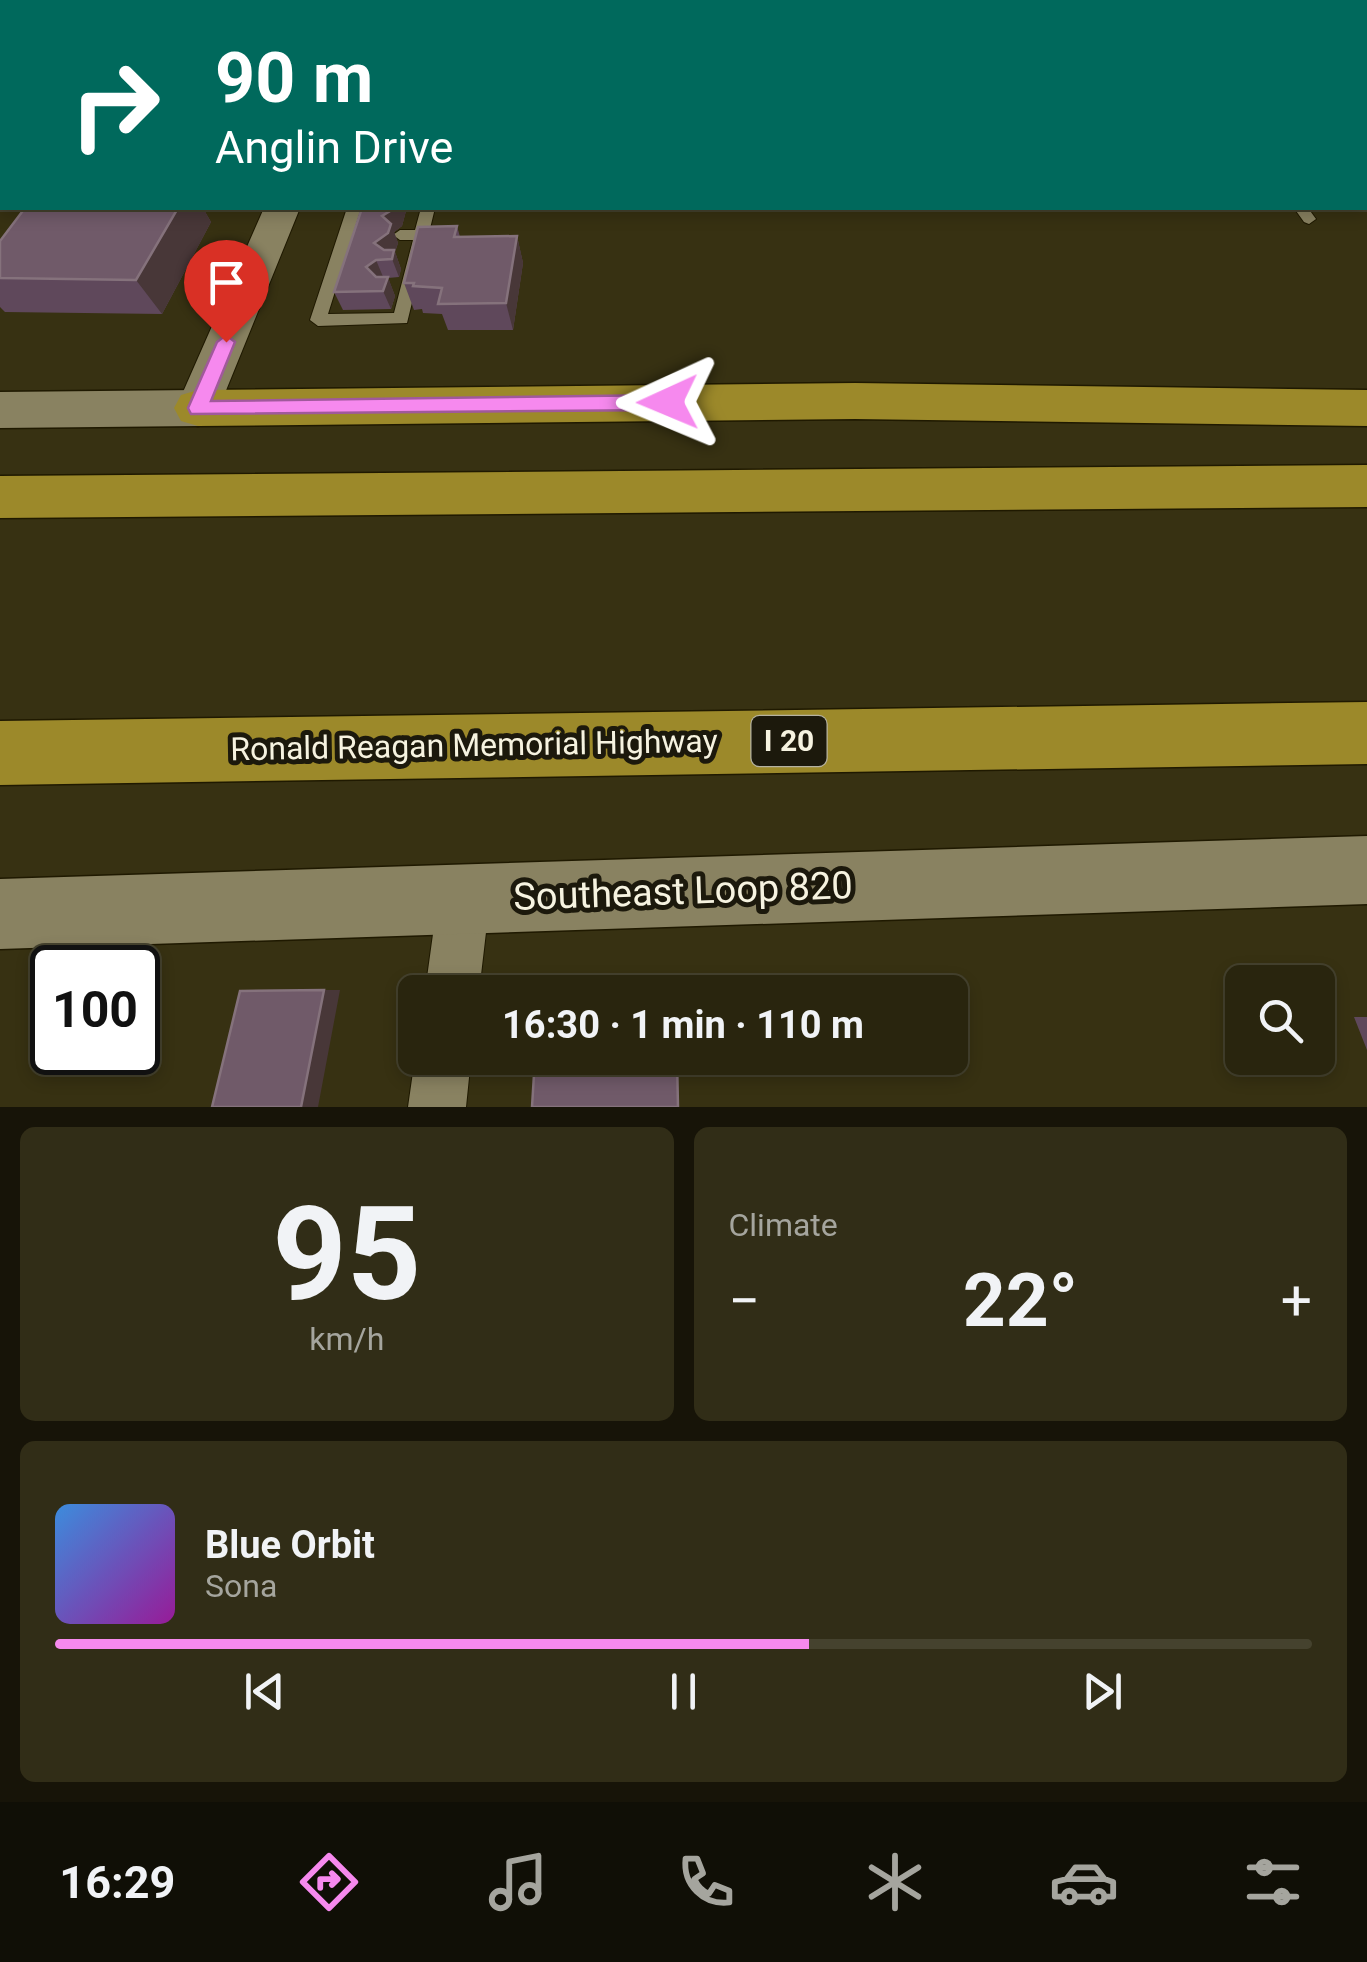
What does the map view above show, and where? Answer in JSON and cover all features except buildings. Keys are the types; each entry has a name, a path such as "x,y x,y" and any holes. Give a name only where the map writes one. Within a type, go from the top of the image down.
{"highway":[{"path":"198,408 855,400 1365,408"},
{"path":"0,497 1367,486"},
{"name":"Ronald Reagan Memorial Highway","path":"0,753 1367,733"}],"main road":[{"path":"0,410 198,408"},
{"name":"Southeast Loop 820","path":"0,914 1367,870"}],"street":[{"path":"198,408 281,210"},
{"path":"454,975 464,898"},
{"path":"437,1107 441,1075"}],"lane":[{"path":"353,210 318,320 401,319 427,210"},
{"path":"400,234 421,234"},
{"path":"345,235 366,235"},
{"path":"393,260 415,260"},
{"path":"337,261 358,261"},
{"path":"386,286 409,286"},
{"path":"329,287 350,287"}],"route":[{"path":"226,342 198,408 668,402"}]}
